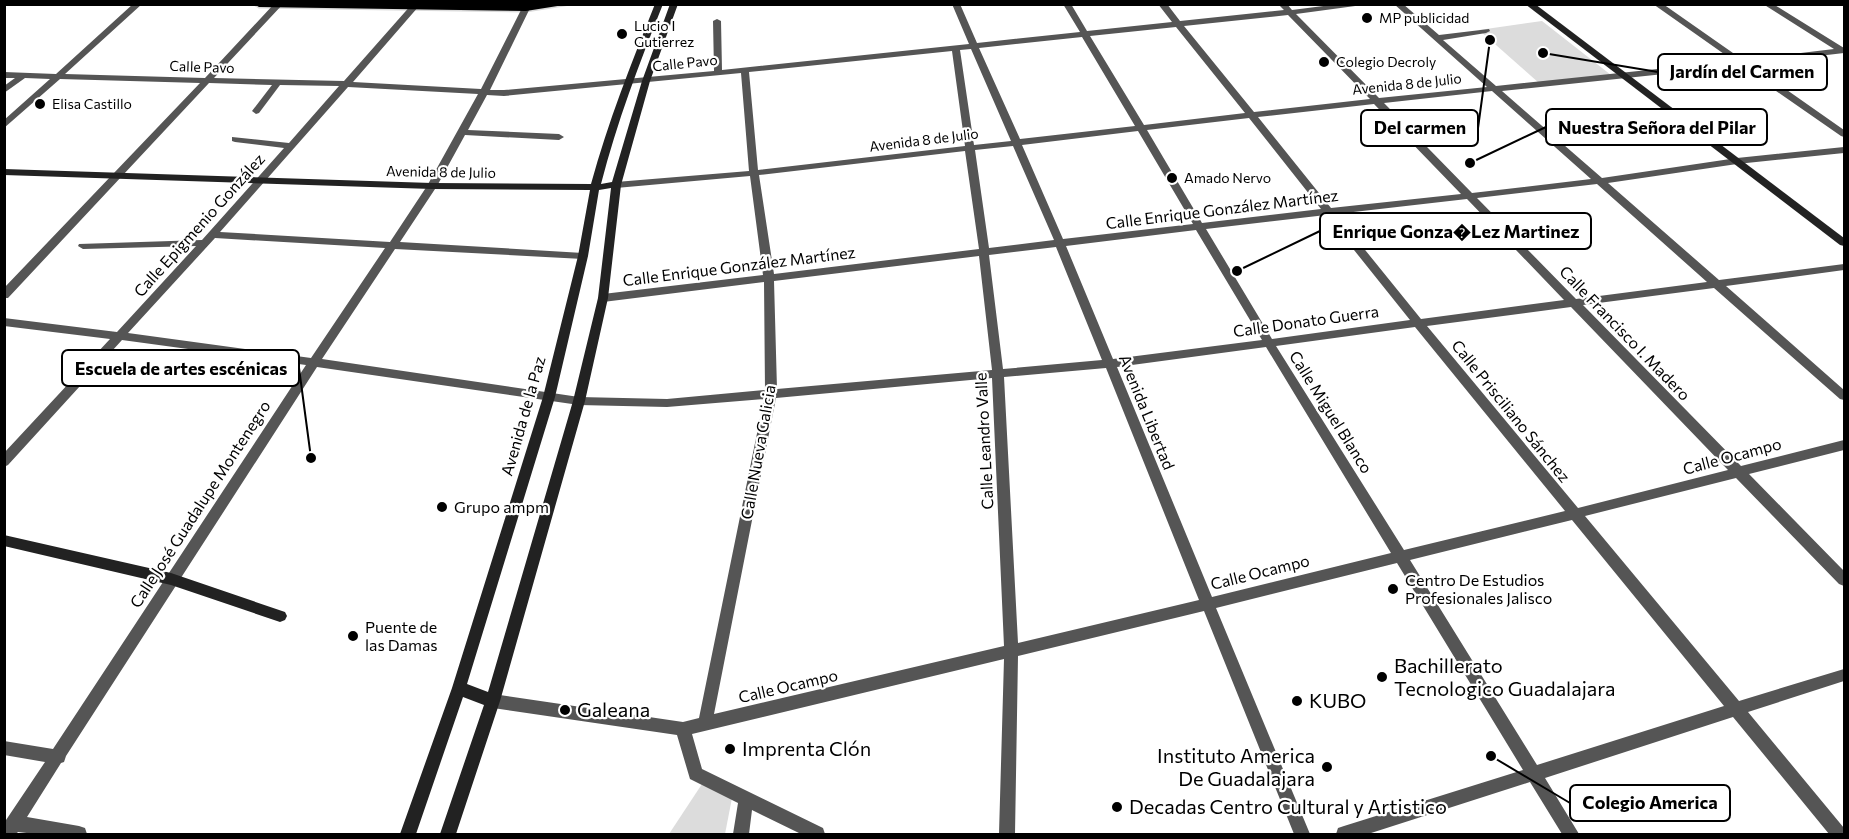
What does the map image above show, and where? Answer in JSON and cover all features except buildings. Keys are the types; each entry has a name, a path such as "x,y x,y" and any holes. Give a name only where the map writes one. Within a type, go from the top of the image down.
{"main road":[{"path":"259,4 415,6 565,4"},
{"path":"530,6 552,4"}],"street":[{"path":"4,125 138,4"},
{"name":"Avenida de la Paz","path":"408,834 459,688 549,397 583,256 595,187 608,138 627,83 659,4"},
{"path":"448,834 493,701 579,401 603,298 616,185 646,81 674,4"},
{"name":"Avenida Libertad","path":"956,4 1060,243 1302,834"},
{"name":"Calle Miguel Blanco","path":"1067,4 1269,343 1571,834"},
{"name":"Calle Prisciliano Sánchez","path":"1162,4 1418,323 1839,834"},
{"name":"Calle Francisco I. Madero","path":"1282,4 1467,196 1845,580"},
{"name":"Calle Pavo","path":"4,75 346,84 516,93 956,49 1366,4"},
{"path":"1398,4 1845,396"},
{"path":"1529,4 1845,243"},
{"path":"1657,4 1845,134"},
{"path":"1767,4 1844,50"},
{"path":"4,295 279,5"},
{"name":"Calle Epigmenio González","path":"4,462 208,239 415,6"},
{"name":"Calle José Guadalupe Montenegro","path":"11,829 171,579 432,186 530,6"},
{"path":"717,21 718,73"},
{"path":"1437,38 1486,31"},
{"name":"Calle Leandro Valle","path":"956,49 998,373 1011,652 1007,834"},
{"name":"Avenida 8 de Julio","path":"4,172 432,186 595,187 754,173 1844,50"},
{"name":"Calle Nueva Galicia","path":"705,724 771,395 769,277 754,173 745,70"},
{"path":"4,91 22,76"},
{"path":"256,111 278,82"},
{"path":"462,132 559,137"},
{"path":"235,139 291,146"},
{"name":"Calle Enrique González Martínez","path":"603,298 1201,226 1601,181 1737,161 1845,150"},
{"path":"83,246 208,239 395,244 583,256"},
{"name":"Calle Donato Guerra","path":"549,397 579,401 667,403 1109,364 1845,267"},
{"path":"4,322 316,362 549,397"},
{"name":"Calle Ocampo","path":"683,729 1011,652 1575,514 1845,445"},
{"path":"4,540 171,579 280,616"},
{"path":"1344,834 1845,675"},
{"path":"459,688 493,701 683,729 696,774 817,834"},
{"path":"4,748 58,757"},
{"path":"741,834 746,799"},
{"path":"11,829 79,834"}],"shaded area":[{"path":"1542,21 1611,75 1539,83 1479,30"},
{"path":"702,784 732,798 725,834 669,834"}],"place":[{"name":"MP publicidad","path":"1367,18"},
{"name":"Lucio I Gutierrez","path":"622,34"},
{"name":"Del carmen","path":"1490,40"},
{"name":"Jardín del Carmen","path":"1543,53"},
{"name":"Colegio Decroly","path":"1324,62"},
{"name":"Elisa Castillo","path":"40,104"},
{"name":"Nuestra Señora del Pilar","path":"1470,163"},
{"name":"Amado Nervo","path":"1172,178"},
{"name":"Enrique Gonza�Lez Martinez","path":"1237,271"},
{"name":"Escuela de artes escénicas","path":"311,458"},
{"name":"Grupo ampm","path":"442,507"},
{"name":"Centro De Estudios Profesionales Jalisco","path":"1393,589"},
{"name":"Puente de las Damas","path":"353,636"},
{"name":"Bachillerato Tecnologico Guadalajara","path":"1382,677"},
{"name":"KUBO","path":"1297,701"},
{"name":"Galeana","path":"565,710"},
{"name":"Imprenta Clón","path":"730,749"},
{"name":"Colegio America","path":"1491,756"},
{"name":"Instituto America De Guadalajara","path":"1327,767"},
{"name":"Decadas Centro Cultural y Artistico","path":"1117,807"}]}
